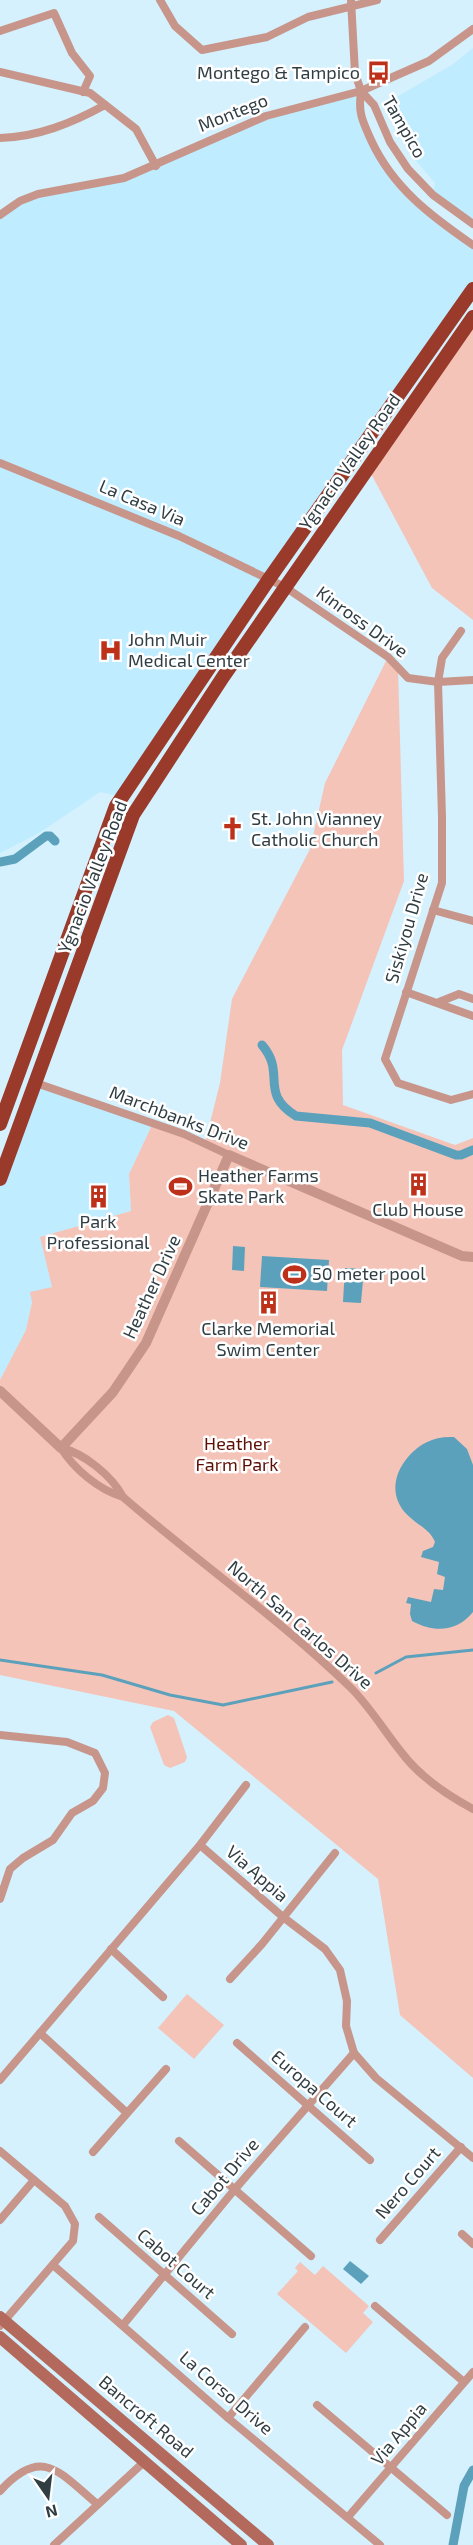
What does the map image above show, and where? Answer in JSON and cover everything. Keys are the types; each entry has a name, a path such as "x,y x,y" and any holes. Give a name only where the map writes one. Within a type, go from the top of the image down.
{"highway":[{"name":"Ygnacio Valley Road","path":"0,1124 116,806 269,579 473,290"},
{"name":"Ygnacio Valley Road","path":"0,1179 133,816 285,587 473,317"}],"main road":[{"name":"Bancroft Road","path":"2,2321 268,2545"},
{"name":"Bancroft Road","path":"0,2337 241,2545"}],"street":[{"path":"160,0 175,26 202,50 267,38 308,17 351,3 377,0"},
{"name":"Tampico","path":"351,3 355,73 361,91 374,105 390,142 408,169 433,195 473,224"},
{"path":"0,31 54,14 72,53 90,75 83,92"},
{"name":"Montego","path":"0,215 20,201 38,194 124,178 156,166 214,137 266,116 361,91 429,61 473,29"},
{"path":"0,72 90,93 136,129 156,166"},
{"name":"Tampico","path":"361,91 358,109 385,166 400,187 432,216 473,245"},
{"path":"0,138 14,138 75,122 105,105"},
{"name":"La Casa Via","path":"0,463 179,536 269,579"},
{"name":"Kinross Drive","path":"269,579 285,587 388,657 408,678 438,682 473,680"},
{"name":"Siskiyou Drive","path":"461,631 442,658 438,682 442,883 385,1059 398,1083 451,1100 473,1094"},
{"path":"433,910 473,921"},
{"path":"406,992 473,1016"},
{"path":"439,1002 459,994 473,999"},
{"name":"Marchbanks Drive","path":"36,1083 173,1130 462,1256 473,1257"},
{"name":"Heather Drive","path":"61,1448 113,1392 146,1343 229,1155"},
{"name":"North San Carlos Drive","path":"0,1391 61,1448 68,1459 108,1492 123,1497 319,1659 369,1707 416,1769 456,1800 473,1809"},
{"path":"0,1736 67,1742 89,1749 103,1764 105,1780 99,1794 86,1806 72,1813 53,1840 23,1858 10,1869 0,1899"},
{"path":"200,1845 246,1785"},
{"name":"Via Appia","path":"0,2080 200,1845 283,1917 325,1949 340,1970 347,2001 346,2026 354,2053 376,2078 473,2158"},
{"path":"230,1979 334,1853"},
{"path":"111,1948 163,1997"},
{"path":"40,2033 127,2113"},
{"name":"Europa Court","path":"237,2043 370,2160"},
{"name":"Cabot Drive","path":"123,2325 235,2190 354,2053"},
{"path":"93,2152 166,2068"},
{"path":"179,2141 311,2256"},
{"name":"Nero Court","path":"380,2240 461,2147"},
{"path":"0,2151 66,2206 75,2224 73,2241 2,2321"},
{"path":"0,2220 33,2180"},
{"name":"Cabot Court","path":"99,2217 232,2334"},
{"path":"462,2234 473,2244"},
{"name":"La Corso Drive","path":"52,2265 228,2418 380,2545"},
{"path":"375,2306 464,2382"},
{"path":"228,2418 305,2327"},
{"name":"Via Appia","path":"348,2517 473,2372"},
{"path":"317,2405 447,2515"},
{"path":"54,2545 144,2463"},
{"path":"0,2491 13,2476 30,2466 46,2467 59,2473 97,2504"}],"shaded area":[{"path":"473,48 473,224 433,195 435,183 408,151 386,106 388,102 452,65"},
{"path":"361,91 358,109 400,187 473,245 473,289 122,797 100,792 39,833 0,853 0,215 20,201 124,178 266,116"},
{"path":"36,1083 153,1123 129,1174 131,1211 40,1237 52,1287 33,1295 26,1330 0,1380 0,1179"},
{"path":"233,1246 245,1247 244,1271 232,1270"},
{"name":"50 meter pool","path":"262,1256 329,1260 327,1291 260,1287"},
{"path":"345,1268 364,1269 361,1303 343,1302"},
{"path":"454,1437 467,1449 473,1465 473,1612 460,1624 437,1629 412,1621 411,1604 406,1603 408,1597 431,1602 434,1589 443,1590 445,1577 437,1574 439,1562 421,1557 423,1551 433,1547 435,1542 428,1532 405,1512 395,1489 402,1465 417,1448 434,1439"},
{"path":"350,2261 369,2276 361,2284 343,2269"}],"green space":[{"path":"473,317 473,620 432,588 368,468"},
{"name":"Heather Farm Park","path":"388,657 398,668 404,881 342,1050 343,1105 455,1145 473,1138 473,2078 400,2015 378,1879 174,1711 0,1675 0,1380 26,1330 32,1302 30,1292 52,1287 40,1237 131,1211 129,1174 153,1123 205,1143 220,1083 232,999 310,849 325,783"},
{"path":"168,1715 174,1718 187,1757 185,1762 170,1768 164,1765 150,1727 153,1722"},
{"path":"187,1994 224,2025 194,2059 158,2028"},
{"path":"300,2262 315,2275 323,2266 369,2306 363,2313 373,2322 346,2353 277,2294 298,2271 295,2268"}],"waterway":[{"path":"0,862 15,859 46,836 50,836 55,841"},
{"path":"262,1045 273,1065 275,1091 278,1099 296,1116 370,1123 456,1155 473,1150"},
{"path":"376,1673 406,1657 473,1650"},
{"path":"0,1660 102,1675 170,1695 223,1705 332,1682"},
{"path":"453,2545 464,2486 473,2470"}],"place":[{"name":"Montego & Tampico","path":"378,73"},
{"name":"John Muir Medical Center","path":"110,650"},
{"name":"St. John Vianney Catholic Church","path":"233,829"},
{"name":"Club House","path":"418,1184"},
{"name":"Heather Farms Skate Park","path":"180,1186"},
{"name":"Park Professional","path":"98,1196"},
{"name":"50 meter pool","path":"294,1274"},
{"name":"Clarke Memorial Swim Center","path":"268,1303"}]}
